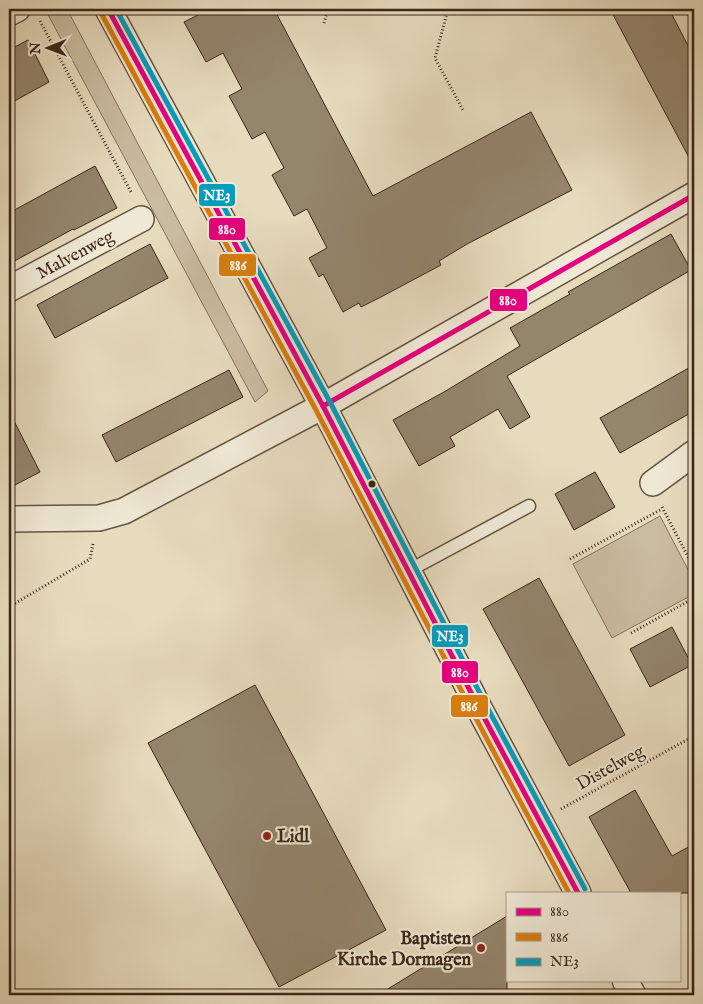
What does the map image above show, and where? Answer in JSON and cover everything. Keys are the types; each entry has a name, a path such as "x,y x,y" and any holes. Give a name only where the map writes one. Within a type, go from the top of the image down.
{"street":[{"path":"108,9 323,406 577,892"},
{"path":"9,13 27,10"},
{"path":"9,519 99,518 124,511 323,406 694,195"},
{"name":"Malvenweg","path":"9,289 141,219"},
{"path":"653,483 694,453"},
{"path":"626,982 633,995"}],"lane":[{"path":"408,571 529,506"}],"path":[{"path":"324,23 328,9"},
{"path":"448,9 435,58 464,112"},
{"path":"27,10 136,201 141,219"},
{"path":"653,483 662,509 694,568"},
{"path":"570,559 662,509"},
{"path":"9,607 90,559 99,518"},
{"path":"631,633 694,598"},
{"name":"Distelweg","path":"539,821 694,736"}],"shaded area":[{"path":"45,9 67,9 268,391 255,402"},
{"path":"660,516 694,581 694,594 612,638 573,564"}],"building":[{"path":"210,9 274,9 373,196 531,112 572,190 467,244 439,261 441,265 381,297 361,307 359,303 343,312 323,274 319,277 309,258 327,248 307,209 294,216 272,175 284,168 265,132 252,139 229,96 242,89 223,53 206,62 184,22"},
{"path":"610,9 669,9 694,57 694,167"},
{"path":"28,40 49,82 9,104 9,50"},
{"path":"95,166 117,208 73,229 9,264 9,213"},
{"path":"671,234 691,270 507,376 530,417 510,429 498,409 450,437 455,446 419,466 393,420 520,346 510,328 570,294 568,292"},
{"path":"150,244 168,278 55,338 37,305"},
{"path":"694,365 694,411 620,453 600,418"},
{"path":"229,370 243,397 116,462 102,435"},
{"path":"9,411 40,472 9,488"},
{"path":"595,472 615,507 574,530 555,494"},
{"path":"539,578 625,735 569,766 483,609"},
{"path":"672,627 692,665 650,687 630,649"},
{"name":"Lidl","path":"255,685 386,930 279,987 148,743"},
{"path":"635,790 672,856 694,844 694,893 630,892 589,817"},
{"name":"Baptisten Kirche Dormagen","path":"506,917 507,995 378,995"}],"transit line":[{"name":"880","path":"108,9 323,406 479,708 577,892"},
{"name":"NE3","path":"116,9 330,402 486,705 585,889"},
{"name":"886","path":"101,13 316,410 568,892"},
{"name":"880","path":"323,406 694,195"}],"place":[{"name":"Lidl","path":"267,836"},
{"name":"Baptisten Kirche Dormagen","path":"481,948"}]}
